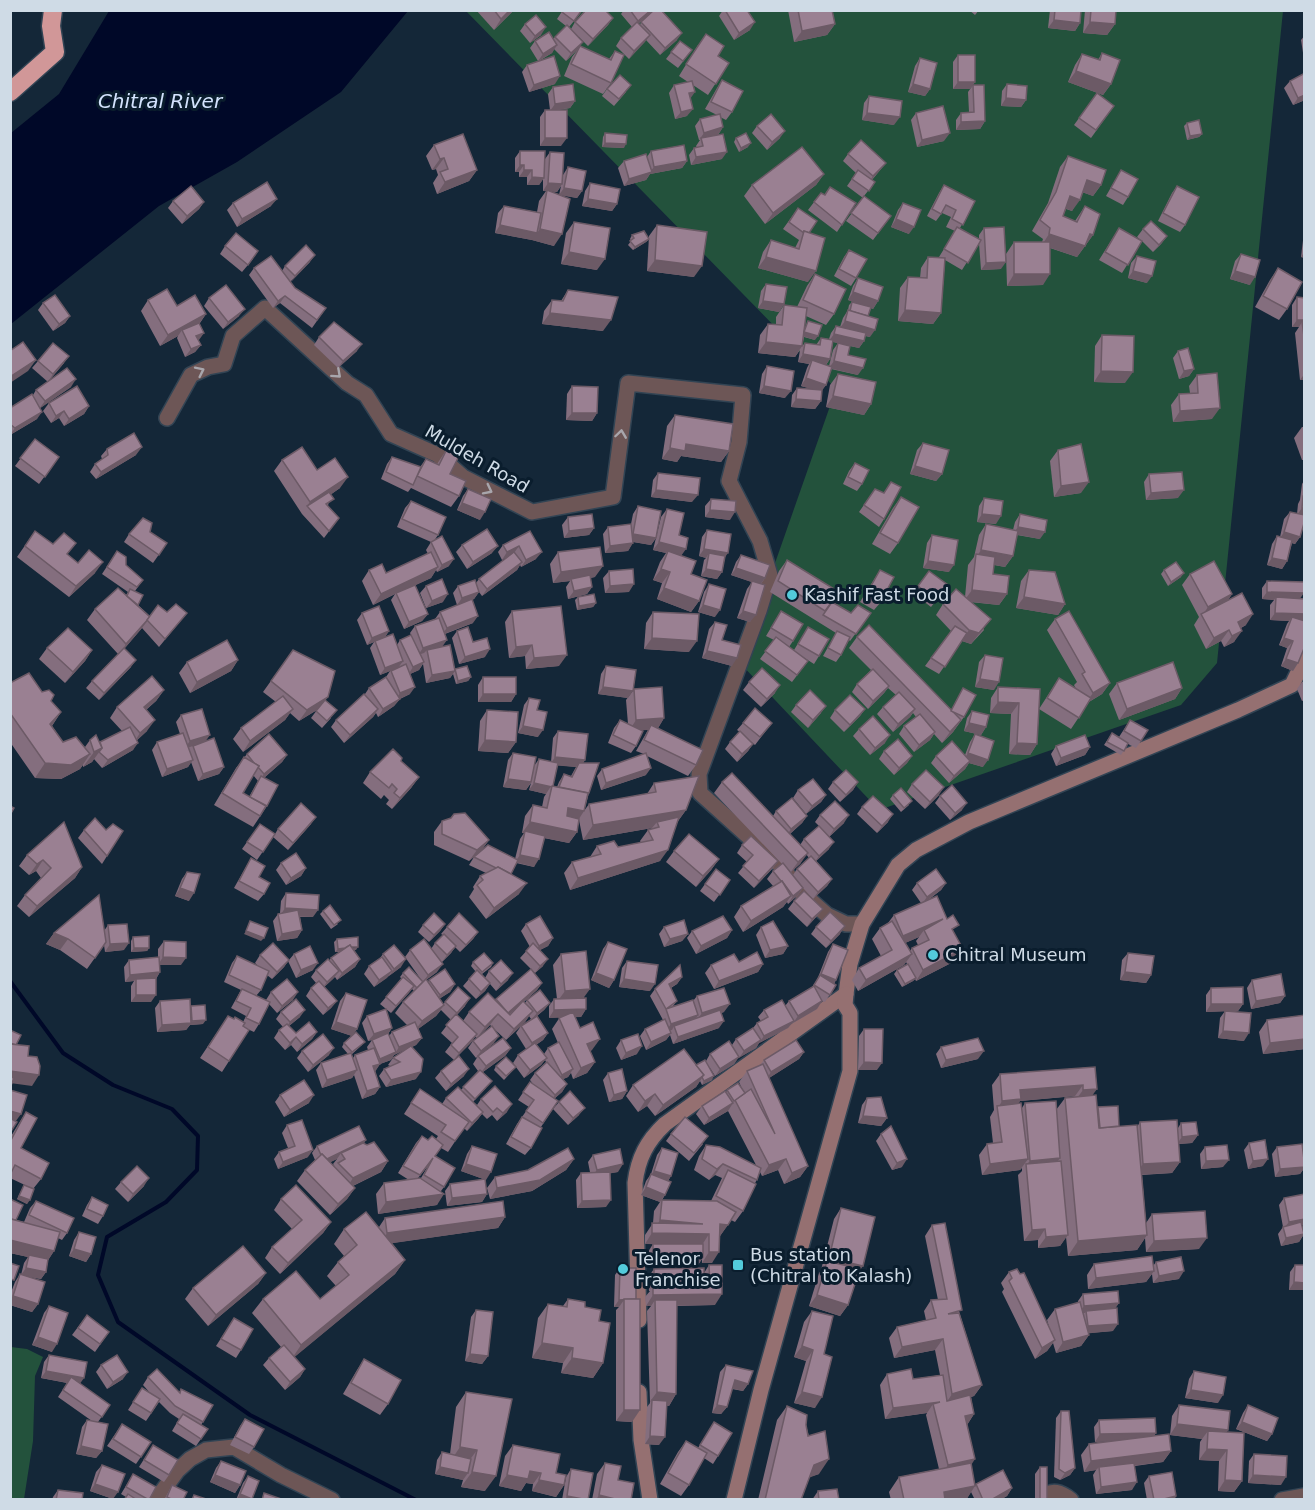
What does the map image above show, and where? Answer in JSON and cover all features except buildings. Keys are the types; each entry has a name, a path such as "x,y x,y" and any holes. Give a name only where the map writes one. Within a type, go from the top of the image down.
{"highway":[{"path":"10,92 55,52 51,26 53,10"}],"street":[{"name":"Muldeh Road","path":"167,418 191,375 208,367 224,364 233,336 265,308 347,383 366,395 391,434 438,455 463,477 532,512 613,497 628,383 743,395 739,442 729,481 760,541 770,575 699,774 700,793 780,865 802,893 827,915 846,924 862,924"},
{"path":"734,1500 761,1390 850,1071 850,1013 845,1005 850,964 862,924 898,865 916,850 969,822 1238,710 1292,685 1305,660"},
{"path":"639,1341 635,1183 637,1166 644,1149 653,1135 665,1124 846,994"},
{"path":"639,1376 641,1440 650,1500"},
{"path":"156,1500 177,1471 190,1459 206,1450 234,1447 281,1475 332,1500"},
{"path":"1045,1500 1048,1494 1054,1491 1071,1500"},
{"path":"1282,1500 1305,1496"}],"green space":[{"path":"466,11 1283,11 1217,663 1181,705 879,810 740,663 836,389"},
{"path":"11,1347 27,1349 43,1357 35,1376 33,1441 24,1499 11,1499"}],"water":[{"name":"Chitral River","path":"109,11 408,11 341,92 237,162 159,206 11,324 11,133 59,94"}],"waterway":[{"path":"10,981 63,1053 113,1085 172,1109 198,1136 197,1170 166,1202 107,1237 98,1275 118,1322 250,1415 416,1500"}],"place":[{"name":"Kashif Fast Food","path":"792,595"},
{"name":"Chitral Museum","path":"933,955"},
{"name":"Bus station (Chitral to Kalash)","path":"738,1265"},
{"name":"Telenor Franchise","path":"623,1269"}]}
